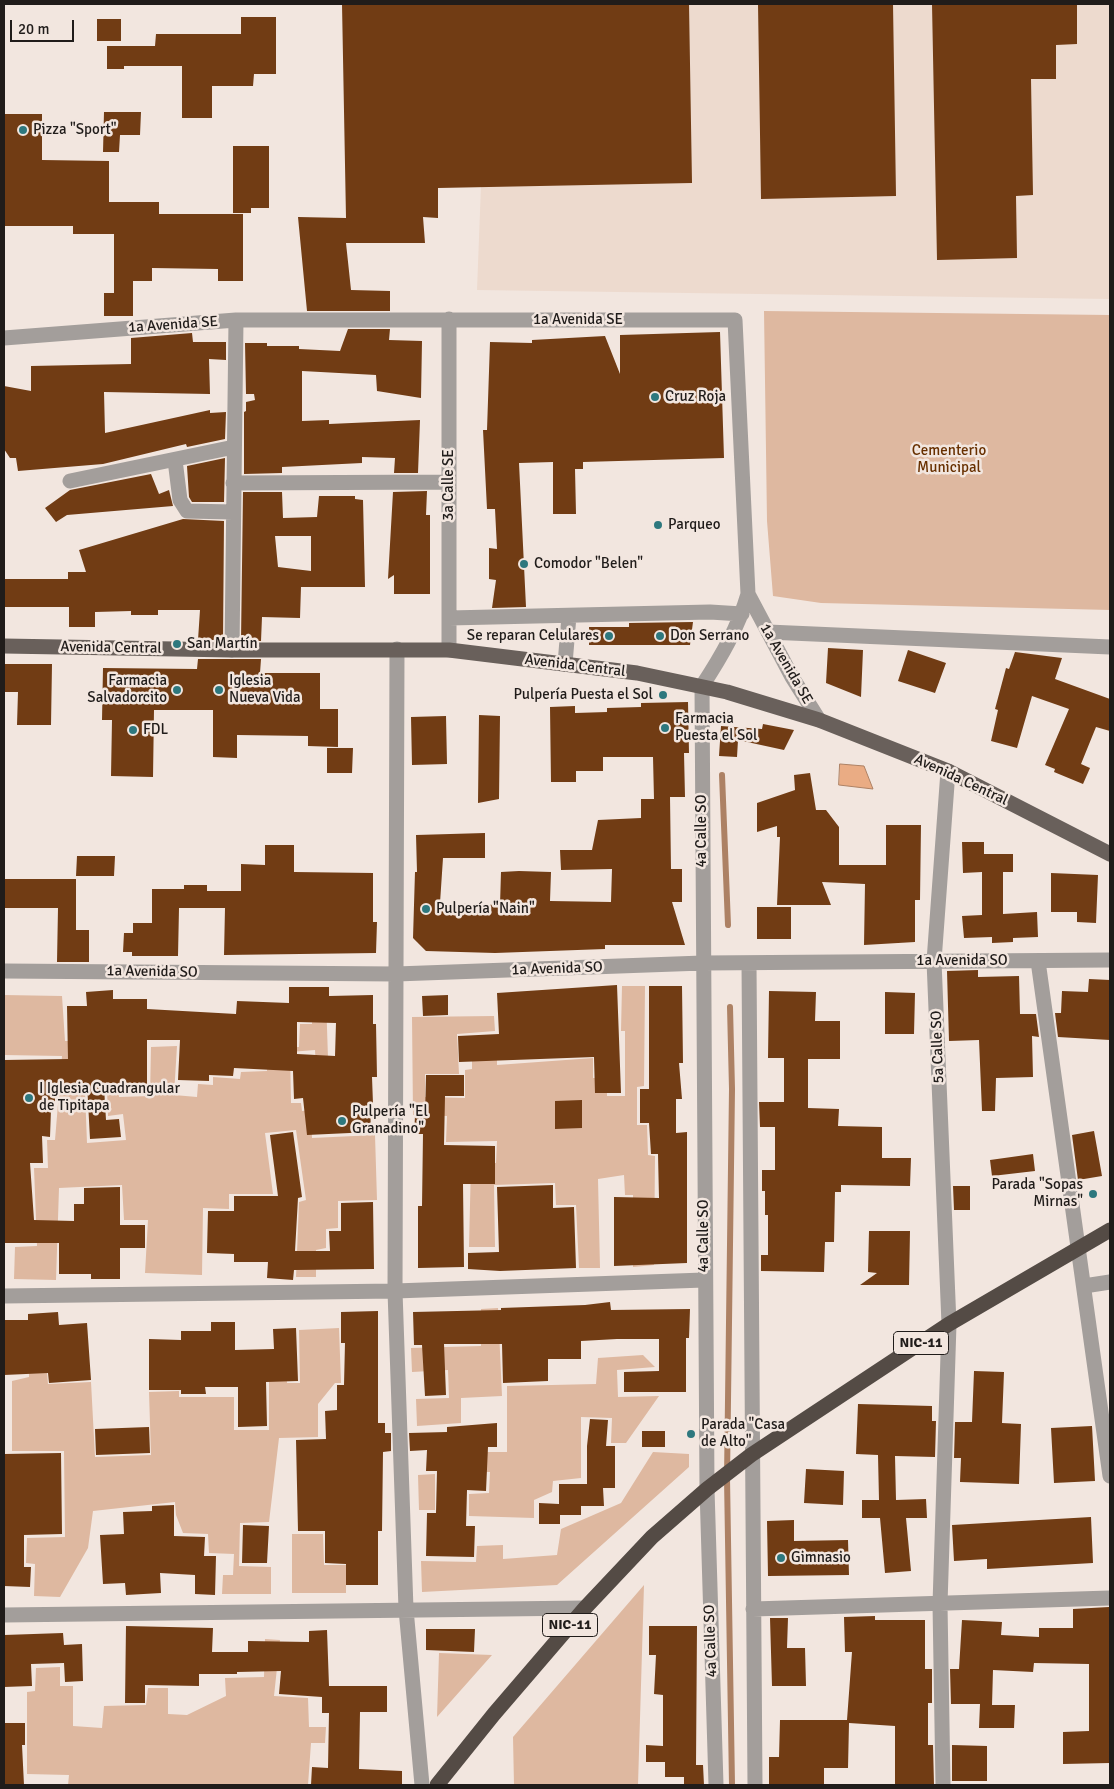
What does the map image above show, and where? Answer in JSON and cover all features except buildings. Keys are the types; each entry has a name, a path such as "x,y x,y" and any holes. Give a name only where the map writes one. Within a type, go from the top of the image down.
{"highway":[{"name":"NIC-11","path":"437,1785 494,1714 585,1608 652,1537 712,1485 751,1455 949,1324 1110,1230"}],"main road":[{"name":"Avenida Central","path":"4,646 232,650 449,650 637,673 702,686 819,720 948,771 1110,854"}],"street":[{"name":"3a Calle SE","path":"449,319 449,650"},
{"name":"1a Avenida SE","path":"4,338 236,320 734,320 748,594 819,720"},
{"path":"232,650 236,320"},
{"path":"70,481 234,447"},
{"path":"175,460 180,500 187,510 234,512"},
{"path":"233,483 449,482"},
{"path":"702,686 724,653 742,614 748,594"},
{"path":"449,618 710,612 742,614"},
{"path":"565,664 569,616"},
{"path":"768,632 1110,647"},
{"path":"397,649 395,1291 406,1609 422,1785"},
{"name":"4a Calle SO","path":"702,686 704,1280 712,1485 716,1785"},
{"name":"5a Calle SO","path":"942,1785 940,1604 949,1324 934,961 948,771"},
{"name":"1a Avenida SO","path":"4,971 396,974 749,963 1110,960"},
{"path":"1038,961 1110,1476"},
{"path":"749,963 751,1455 755,1785"},
{"path":"4,1296 395,1291 704,1280"},
{"path":"1084,1286 1110,1282"},
{"path":"753,1609 1110,1598"},
{"path":"4,1615 585,1608"}],"shaded area":[{"path":"488,4 1110,4 1110,299 477,290"},
{"path":"840,764 864,766 873,789 839,785"}],"green space":[{"name":"Cementerio Municipal","path":"764,311 1110,315 1110,610 821,603 773,596 767,521"},
{"path":"622,986 645,986 644,1086 637,1087 637,1125 647,1125 648,1155 655,1156 654,1265 633,1267 633,1195 625,1195 624,1175 598,1179 600,1268 579,1268 576,1205 556,1205 555,1183 494,1185 495,1247 469,1247 471,1163 496,1163 497,1141 446,1142 447,1116 413,1115 412,1017 494,1016 495,1031 457,1034 459,1074 425,1074 425,1097 465,1098 465,1070 472,1069 472,1053 497,1051 497,1065 593,1058 593,1078 607,1078 607,1096 625,1096 625,1031 621,1031"},
{"path":"4,995 62,996 65,1041 83,1041 87,1143 126,1140 123,1114 108,1116 104,1008 116,1006 119,1097 150,1096 151,1047 177,1046 174,1095 197,1097 198,1084 213,1085 213,1077 240,1079 241,1072 267,1071 267,1047 299,1047 300,1024 312,1024 312,998 326,998 329,1088 317,1089 315,1050 290,1052 291,1103 301,1103 302,1111 311,1110 312,1138 375,1135 377,1200 338,1201 338,1228 326,1229 326,1248 316,1250 316,1277 296,1277 299,1202 306,1200 296,1130 265,1133 273,1194 229,1194 229,1209 203,1208 202,1275 145,1273 148,1220 124,1220 122,1185 59,1188 56,1280 14,1279 15,1247 37,1246 34,1168 48,1168 47,1140 55,1140 62,1056 4,1055"},
{"path":"498,1308 502,1396 461,1398 461,1423 417,1426 416,1399 449,1398 448,1370 412,1372 411,1348 481,1346 481,1309"},
{"path":"339,1328 341,1383 335,1383 318,1404 318,1437 279,1438 269,1522 240,1523 239,1566 271,1567 271,1594 222,1594 223,1575 233,1575 234,1554 209,1553 208,1534 183,1533 176,1515 175,1502 93,1511 88,1548 60,1597 34,1596 35,1564 26,1563 27,1538 65,1537 64,1451 12,1451 12,1381 29,1377 29,1340 44,1338 48,1384 91,1382 95,1457 151,1455 149,1392 179,1391 179,1397 234,1397 234,1430 269,1430 269,1359 286,1357 287,1383 300,1383 299,1330"},
{"path":"643,1355 655,1367 617,1370 618,1397 659,1396 626,1443 611,1443 612,1418 581,1417 581,1478 553,1481 552,1492 534,1500 534,1518 469,1516 469,1494 489,1493 490,1472 472,1472 472,1452 507,1452 507,1386 596,1384 598,1358"},
{"path":"653,1452 689,1454 689,1467 557,1585 422,1592 421,1561 476,1562 477,1546 503,1545 503,1559 557,1555 561,1529 621,1503"},
{"path":"435,1474 435,1510 419,1510 418,1475"},
{"path":"292,1534 323,1534 324,1565 346,1565 346,1593 292,1593"},
{"path":"644,1585 638,1785 514,1785 513,1737"},
{"path":"265,1639 280,1640 274,1696 308,1698 309,1727 326,1727 325,1743 311,1743 308,1785 68,1785 69,1775 27,1774 27,1692 35,1691 36,1668 60,1667 60,1686 73,1686 73,1726 102,1728 104,1706 146,1705 148,1688 168,1688 168,1714 187,1715 226,1696 225,1678 264,1677"},
{"path":"439,1653 492,1655 437,1717"}],"waterway":[{"path":"722,775 728,925"},
{"path":"730,1007 732,1089 727,1478 732,1785"}],"place":[{"name":"Pizza \"Sport\"","path":"23,130"},
{"name":"Cruz Roja","path":"655,397"},
{"name":"Parqueo","path":"658,525"},
{"name":"Comodor \"Belen\"","path":"524,564"},
{"name":"Se reparan Celulares","path":"609,636"},
{"name":"Don Serrano","path":"660,636"},
{"name":"San Martín","path":"177,644"},
{"name":"Farmacia Salvadorcito","path":"177,690"},
{"name":"Iglesia Nueva Vida","path":"219,690"},
{"name":"Pulpería Puesta el Sol","path":"663,695"},
{"name":"Farmacia Puesta el Sol","path":"665,728"},
{"name":"FDL","path":"133,730"},
{"name":"Pulpería \"Nain\"","path":"426,909"},
{"name":"I Iglesia Cuadrangular de Tipitapa","path":"29,1098"},
{"name":"Pulpería \"El Granadino\"","path":"342,1121"},
{"name":"Parada \"Sopas Mirnas\"","path":"1093,1194"},
{"name":"Parada \"Casa de Alto\"","path":"691,1434"},
{"name":"Gimnasio","path":"781,1558"}]}
